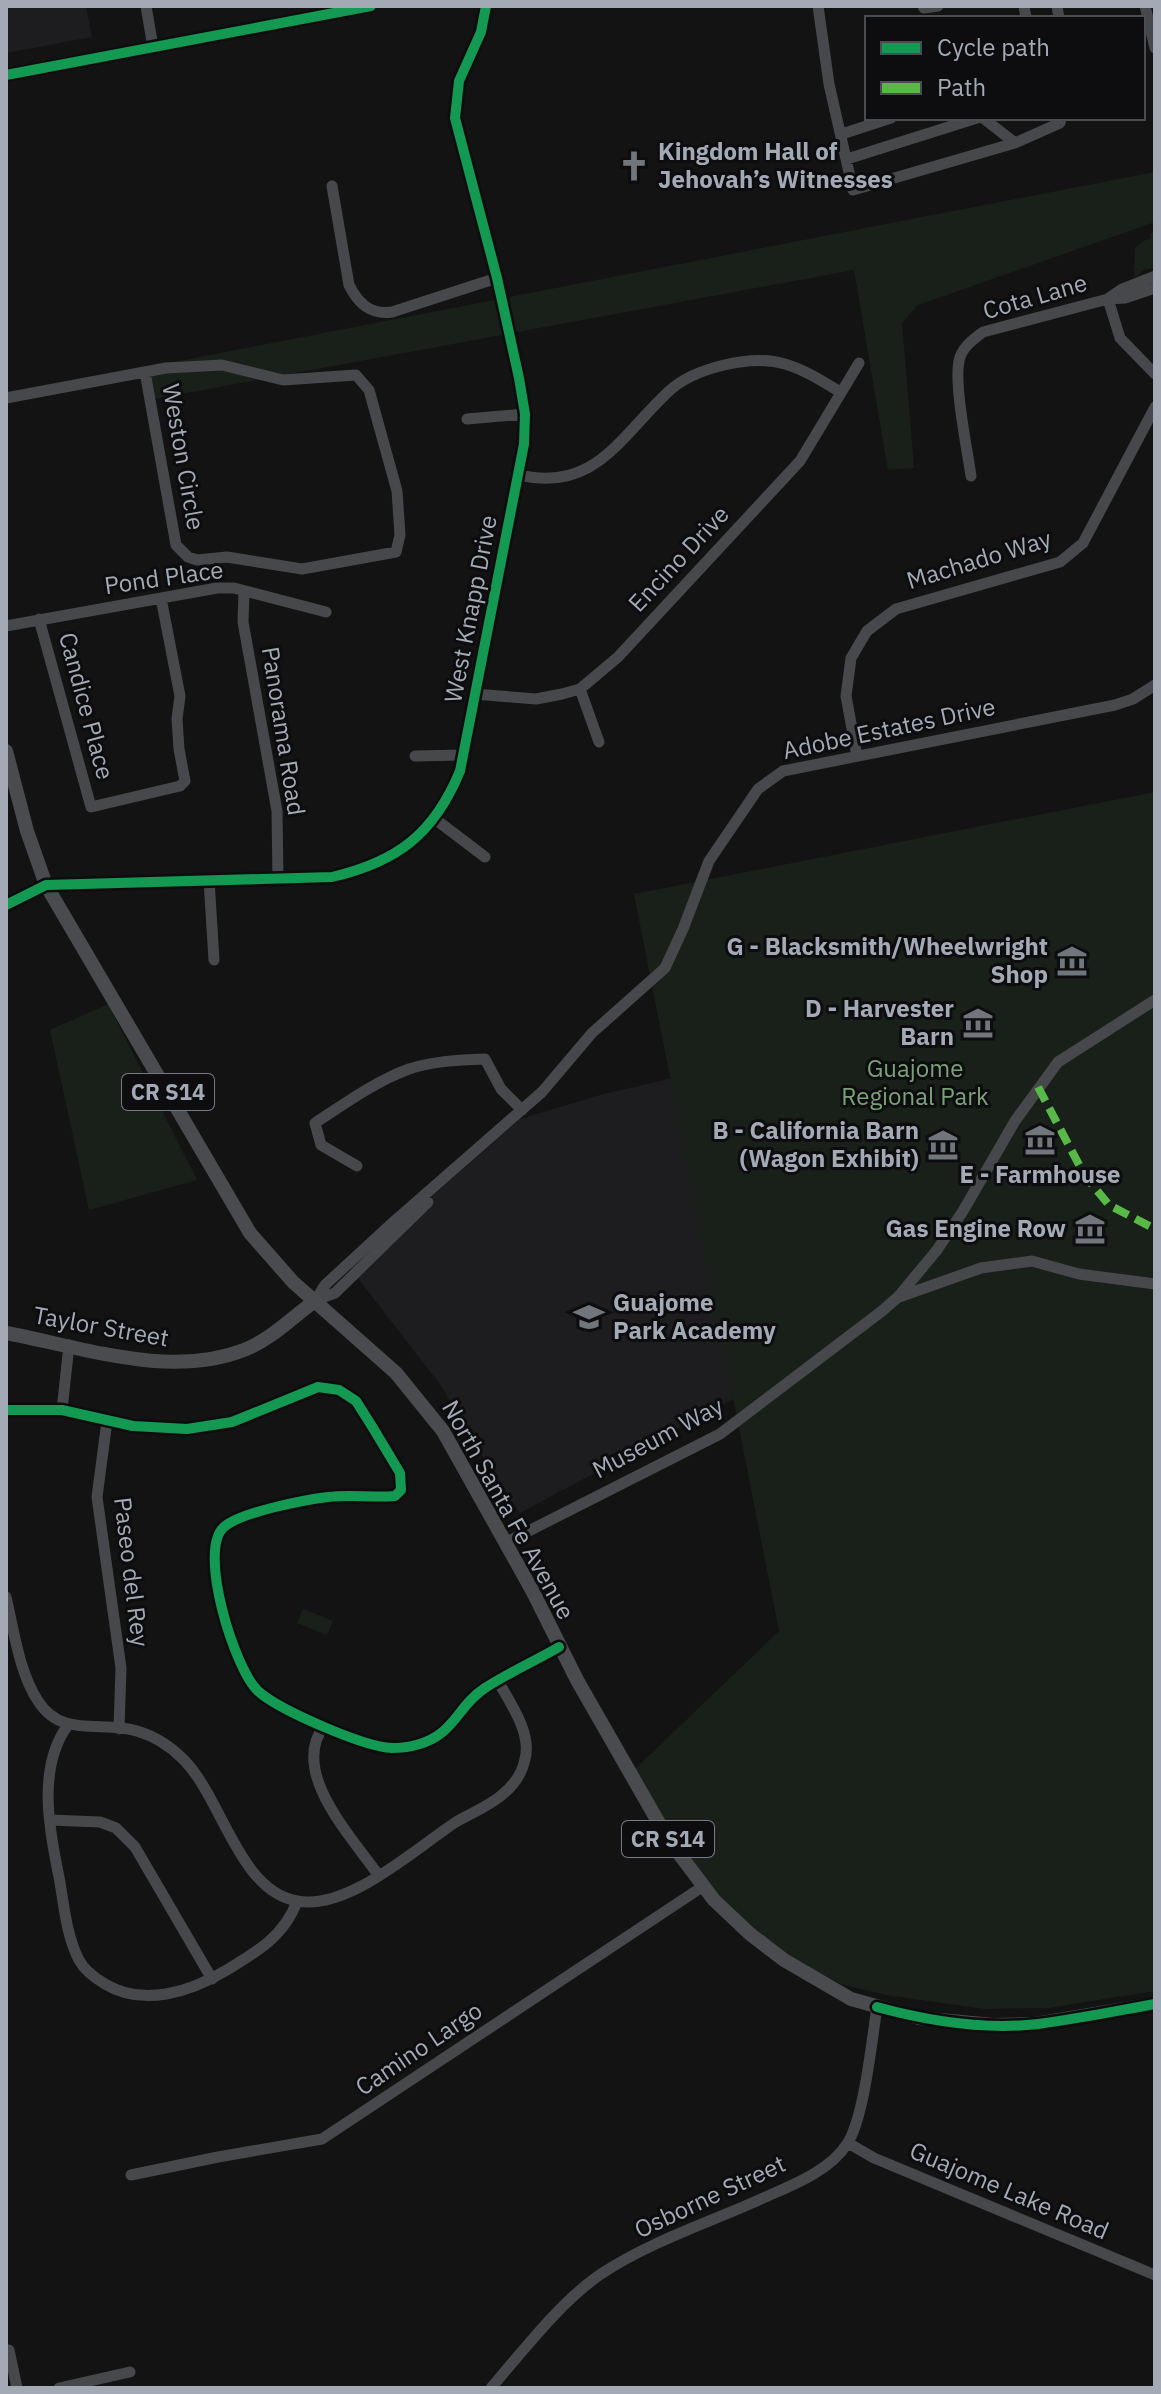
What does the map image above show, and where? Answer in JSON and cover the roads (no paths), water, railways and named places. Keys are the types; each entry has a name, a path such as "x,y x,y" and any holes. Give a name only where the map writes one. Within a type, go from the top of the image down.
{"main road":[{"path":"6,75 371,6"},
{"name":"North Santa Fe Avenue","path":"6,751 27,831 46,885 250,1233 293,1282 377,1354 422,1402 443,1431 559,1647 668,1839 702,1887 744,1929 784,1960 851,1999 919,2018 993,2025 1035,2024 1155,2004"},
{"name":"Taylor Street","path":"6,1333 161,1363 211,1359 244,1350 279,1331 315,1301"}],"street":[{"path":"146,6 153,47"},
{"name":"West Knapp Drive","path":"46,885 332,877 366,869 422,834 451,793 460,771 524,444 525,414 497,278 455,118 459,81 481,32 486,6"},
{"path":"818,6 829,84 853,190 1015,143 1060,123 1061,120"},
{"path":"923,6 938,6"},
{"path":"1145,6 1155,48"},
{"path":"842,134 885,120"},
{"path":"847,159 974,120"},
{"path":"983,120 1015,143"},
{"path":"332,186 349,285 356,299 367,309 392,312 497,278"},
{"name":"Cota Lane","path":"1108,299 1122,289 1155,276"},
{"name":"Cota Lane","path":"971,476 958,376 959,357 966,347 983,332 1155,288"},
{"path":"1108,299 1120,338 1155,374"},
{"path":"516,474 552,480 588,470 607,456 670,390 695,374 721,366 766,361 782,363 806,372 840,392"},
{"name":"Encino Drive","path":"475,694 536,699 580,689 618,657 800,461 859,363"},
{"name":"Weston Circle","path":"6,398 166,368 222,365 283,380 356,375 369,390 397,491 400,535 396,552 302,569 227,557 197,560 188,557 176,545 145,372"},
{"name":"Machado Way","path":"857,756 846,696 851,658 867,631 896,609 1060,562 1083,543 1155,407"},
{"path":"467,419 525,414"},
{"name":"Pond Place","path":"6,626 217,588 234,588 326,612"},
{"name":"Panorama Road","path":"244,592 243,622 277,811 278,879"},
{"name":"Candice Place","path":"39,619 91,807 180,786 185,781 178,734 180,696 161,598"},
{"name":"Adobe Estates Drive","path":"315,1301 335,1293 432,1198 442,1181 542,1092 592,1033 665,968 709,861 758,789 783,771 1115,705 1133,699 1155,685"},
{"path":"580,689 599,742"},
{"path":"415,756 463,755"},
{"path":"435,819 485,857"},
{"path":"209,880 214,960"},
{"path":"6,905 46,885"},
{"name":"Museum Way","path":"505,1543 720,1434 898,1297 946,1237 1015,1121 1058,1062 1155,1000"},
{"path":"357,1166 321,1145 315,1123 408,1069 454,1060 485,1059 501,1089 522,1110"},
{"name":"Museum Way","path":"898,1297 981,1268 1032,1261 1079,1274 1155,1284"},
{"path":"62,1410 69,1345"},
{"path":"6,1410 62,1410 133,1426 187,1429 217,1424 275,1407 318,1387 339,1390 356,1401 400,1473 401,1490 395,1496 328,1497 239,1517 221,1529 213,1555 224,1616 242,1666 256,1690 279,1707 390,1748 415,1745 447,1731 475,1696 559,1647"},
{"name":"Paseo del Rey","path":"107,1421 97,1497 121,1668 119,1729"},
{"path":"6,1597 31,1689 39,1704 53,1719 68,1725 136,1731 168,1746 202,1781 253,1875 274,1894 297,1901 329,1900 379,1876 455,1823 501,1796 519,1778 526,1746 521,1724 498,1681"},
{"path":"68,1725 57,1740 51,1764 48,1810 73,1945 80,1963 95,1978 115,1990 135,1996 149,1997 183,1991 212,1979 266,1946 293,1913 297,1901"},
{"path":"324,1726 316,1736 312,1766 319,1788 379,1876"},
{"path":"50,1820 100,1822 116,1828 135,1847 212,1979"},
{"name":"Camino Largo","path":"131,2175 322,2139 702,1887"},
{"path":"848,2143 857,2120 877,2007"},
{"name":"Guajome Lake Road","path":"848,2143 874,2158 1155,2275"},
{"name":"Osborne Street","path":"491,2388 573,2295 602,2274 635,2255 810,2175 833,2160 848,2143"},
{"path":"9,2350 17,2388"},
{"path":"59,2388 130,2372"}],"place":[{"name":"Kingdom Hall of Jehovah’s Witnesses","path":"634,166"},
{"name":"G - Blacksmith/Wheelwright Shop","path":"1072,961"},
{"name":"D - Harvester Barn","path":"978,1023"},
{"name":"E - Farmhouse","path":"1040,1140"},
{"name":"B - California Barn (Wagon Exhibit)","path":"943,1145"},
{"name":"Gas Engine Row","path":"1090,1229"},
{"name":"Guajome Park Academy","path":"589,1317"}],"park label":[{"name":"Guajome Regional Park","path":"915,1083"}]}
